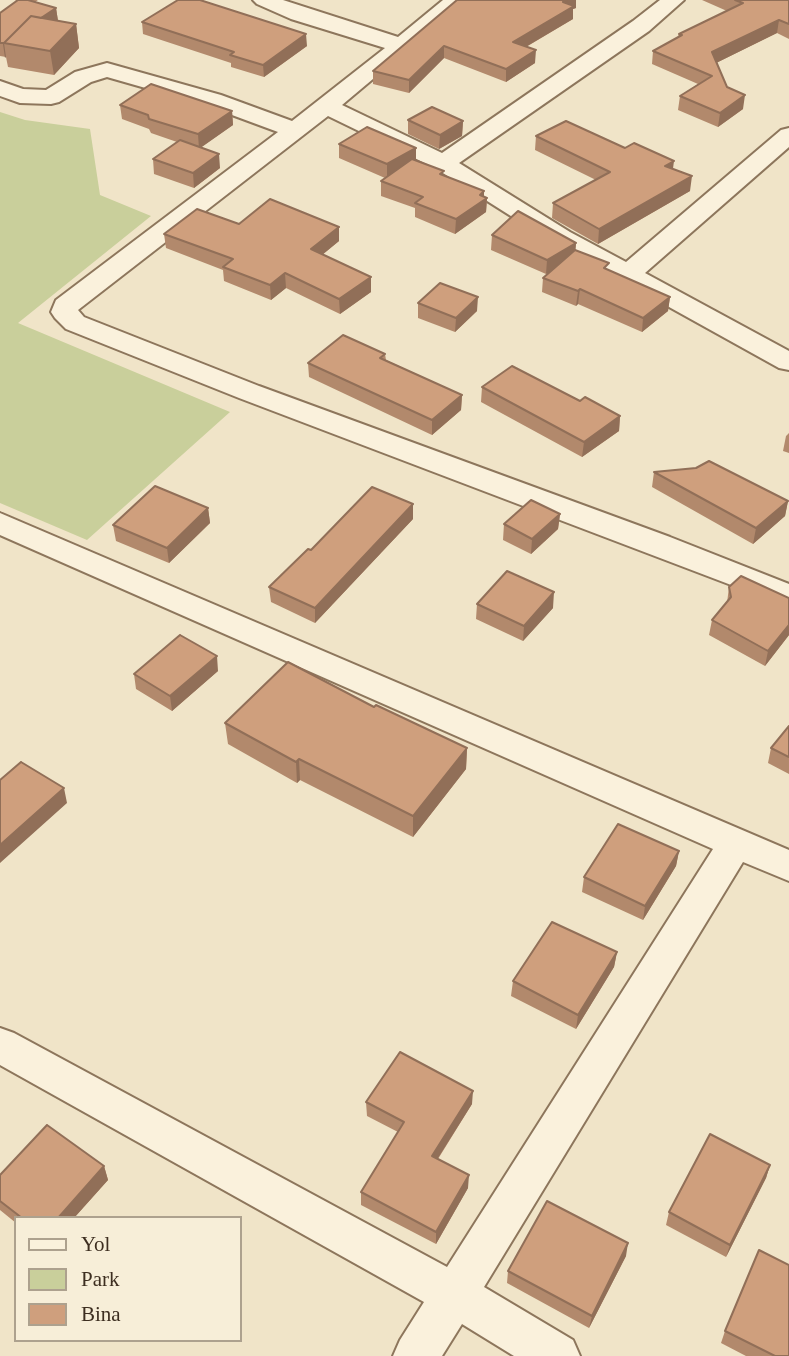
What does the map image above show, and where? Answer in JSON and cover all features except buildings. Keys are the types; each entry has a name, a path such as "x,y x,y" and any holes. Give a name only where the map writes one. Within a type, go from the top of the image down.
{"street":[{"path":"264,0 299,15 400,46"},
{"path":"456,0 326,106 75,298 65,306 64,312 75,323 249,392 659,544 789,596"},
{"path":"443,163 640,26 673,0"},
{"path":"0,88 20,96 51,97 83,78 107,70 213,100 294,130"},
{"path":"326,106 443,163 561,237 789,362"},
{"path":"628,274 789,135"},
{"path":"0,523 789,866"},
{"path":"416,1356 737,843"},
{"path":"0,1045 455,1295 557,1356"}],"green space":[{"path":"0,112 25,120 90,129 100,195 151,216 18,323 230,412 87,540 0,503"}]}
